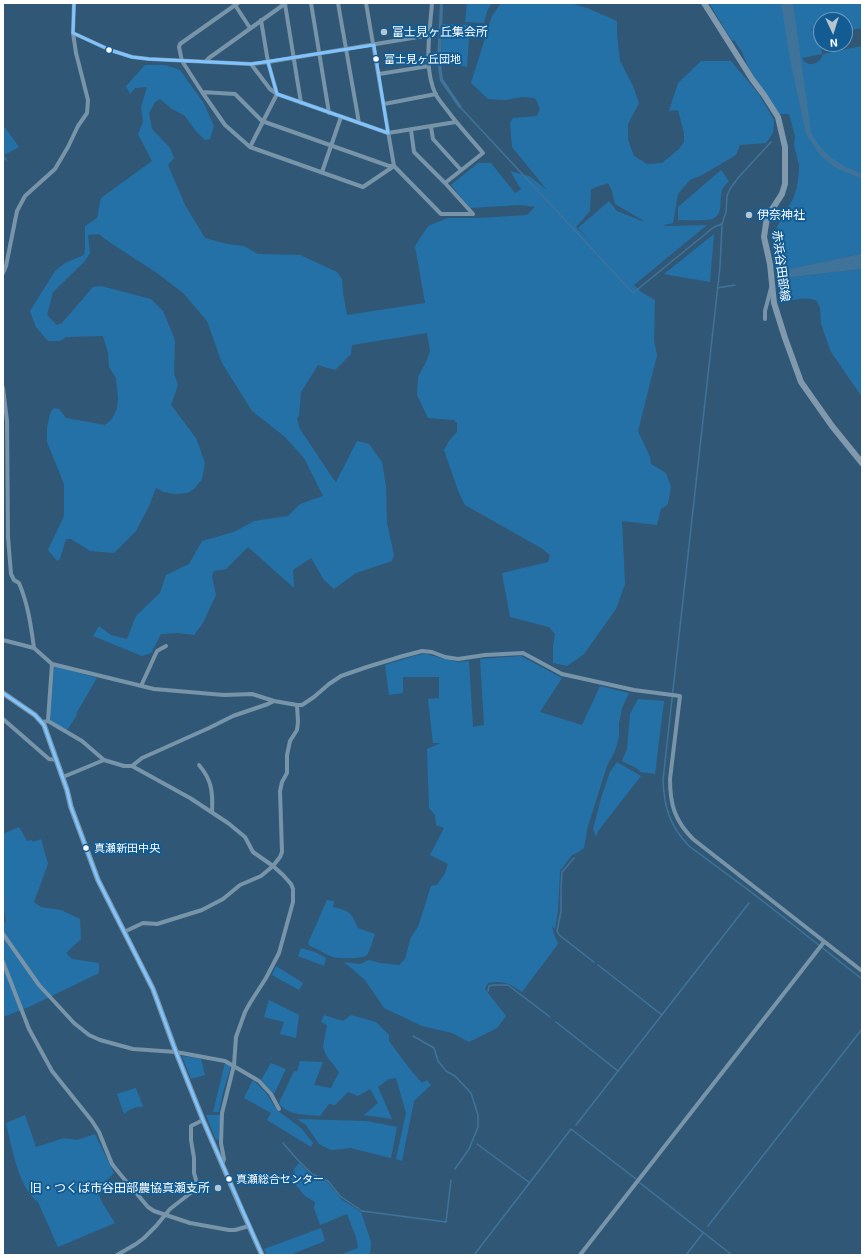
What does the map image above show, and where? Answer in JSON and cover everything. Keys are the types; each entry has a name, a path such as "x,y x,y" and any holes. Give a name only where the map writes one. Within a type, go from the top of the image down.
{"main road":[{"name":"赤浜谷田部線","path":"704,3 778,117 785,147 785,184 782,194 767,217 764,237 770,264 774,303 801,382 832,426 862,463"}],"street":[{"path":"3,273 6,266 17,211 24,196 55,169 78,126 87,113 88,100 76,53 73,33 74,3"},
{"path":"311,3 329,113"},
{"path":"338,3 359,123"},
{"path":"366,3 394,166 441,214 473,214 414,152 411,130"},
{"path":"432,3 429,66 432,85 436,94 456,122 483,153 445,183"},
{"path":"250,28 237,4 180,44 179,47 182,61 225,125 250,147 363,186 394,166"},
{"path":"206,61 261,20 286,4 301,103"},
{"path":"250,147 277,94 268,62 261,20"},
{"path":"73,33 119,54 132,57 251,64 430,35"},
{"path":"251,64 270,89 277,94 388,133 456,122"},
{"path":"379,74 429,66"},
{"path":"202,92 235,94 264,122 389,166 394,166"},
{"path":"384,104 436,94"},
{"path":"322,172 341,117"},
{"path":"431,127 433,139 461,170"},
{"path":"765,319 765,311 772,287"},
{"path":"3,388 6,421 8,537 11,574 14,580 19,583 22,591 30,617 34,648"},
{"path":"3,640 34,648 52,664 154,689 224,695 252,694 297,706 302,705 314,697 341,676 367,666 422,651 458,659 485,655 523,653 562,674 634,690 680,696 670,779 670,791 672,805 682,828 693,839 823,943 862,971"},
{"path":"141,686 158,651 166,646"},
{"path":"52,664 45,721 71,807 101,888 153,989 203,1120 262,1255"},
{"path":"4,696 82,742 104,760 124,766 132,766 212,812 245,837 253,852 273,866 283,875 293,888 293,902 280,953 250,1003 236,1037 234,1065 224,1100 222,1113 222,1143 224,1160 222,1165"},
{"path":"132,766 142,758 233,716 274,701"},
{"path":"124,932 143,923 157,924 202,910 224,899 240,885 261,876 277,862 282,852 280,791 282,782 287,773 287,755 290,740 297,730 297,706"},
{"path":"3,719 50,759 57,760"},
{"path":"63,777 104,760"},
{"path":"199,765 210,783 213,796 212,812"},
{"path":"3,934 39,985 81,1030 94,1037 133,1049 176,1052 225,1061 259,1081 271,1094 279,1109"},
{"path":"580,1255 823,943"},
{"path":"3,962 28,1029 52,1071 92,1121 99,1132 112,1164 148,1207 164,1215 190,1223 229,1230 249,1226"},
{"path":"117,1255 144,1238 164,1215 197,1188 194,1172 191,1126 203,1120"}],"shaded area":[{"path":"440,3 443,3 441,64 443,79 462,107 459,108 440,81 437,60"},
{"path":"467,3 492,3 487,11 484,23 465,22"},
{"path":"501,3 570,3 587,8 617,21 620,61 633,86 639,103 628,124 628,140 634,156 647,164 662,163 679,149 684,142 684,133 678,110 669,111 678,83 701,61 731,61 758,93 774,120 773,133 766,143 740,145 736,155 702,175 690,180 678,194 673,223 664,225 707,225 634,285 641,292 655,300 654,340 657,355 638,431 650,457 651,464 666,473 671,487 668,504 661,509 657,525 622,521 625,584 616,609 584,654 567,666 553,663 555,634 549,627 510,617 502,573 548,562 550,555 541,548 465,505 459,493 444,450 449,441 457,432 457,423 454,420 428,418 417,395 418,377 430,351 427,333 352,345 351,354 335,370 318,365 301,392 299,415 297,419 300,429 336,482 357,441 369,444 382,462 386,486 387,523 394,555 392,561 356,573 334,589 324,580 311,558 293,570 294,588 248,547 226,569 214,571 212,576 216,595 203,623 194,635 178,633 161,634 151,653 142,656 93,636 99,626 111,635 127,639 136,616 160,593 166,575 189,564 202,541 234,532 254,521 288,516 300,504 323,496 304,458 284,436 252,411 222,363 207,321 183,293 157,273 99,234 88,235 90,253 84,262 53,292 47,315 57,325 62,323 93,287 101,286 151,299 163,311 175,340 174,373 178,385 171,405 196,438 205,463 202,479 194,489 187,493 175,494 164,492 156,488 149,506 136,531 114,553 90,551 71,539 66,539 60,559 57,561 48,550 64,516 64,484 47,442 47,427 51,411 54,408 59,409 66,418 105,425 112,419 117,409 118,397 116,378 109,367 108,353 103,336 66,337 60,341 48,341 36,327 30,311 55,271 65,263 84,255 85,226 97,218 101,198 152,161 138,134 143,122 141,107 147,87 135,88 130,94 126,86 145,65 165,65 180,70 203,102 214,126 210,139 205,140 184,115 172,109 160,99 155,102 149,113 152,129 170,148 174,158 168,165 185,205 205,238 227,244 244,246 258,254 300,255 337,272 342,279 347,315 425,303 415,246 428,226 448,218 527,215 535,207 520,205 470,208 451,185 478,163 491,163 515,193 521,189 510,171 529,176 547,190 512,147 510,123 513,118 537,116 540,108 535,98 522,97 505,100 488,99 471,83 492,16","holes":["608,183 612,191 615,204 644,221 617,211 609,201 578,228 593,244 576,227 590,211 591,189"]},
{"path":"709,3 862,3 862,28 853,30 853,12 813,12 813,30 810,28 813,31 813,52 822,52 822,54 802,58 807,63 814,64 817,63 823,54 833,52 853,52 853,48 862,46 862,248 860,254 791,269 790,272 786,274 781,264 781,250 777,227 793,199 797,187 799,165 794,145 795,136 789,114 779,114 749,69 742,52 734,40 732,41"},
{"path":"781,3 793,3 811,132 820,147 826,153 839,163 862,174 862,179 834,167 820,155 806,134 790,59"},
{"path":"443,24 470,25 467,67 441,62"},
{"path":"3,125 19,147 4,155 8,161 3,160"},
{"path":"721,170 729,181 723,188 720,210 716,217 705,220 678,220 678,207"},
{"path":"714,234 710,282 664,274"},
{"path":"862,248 862,269 784,278 783,275 790,272 790,269 860,254"},
{"path":"862,269 862,397 831,352 821,324 820,308 817,301 797,299 785,302 781,281 784,280 784,278"},
{"path":"426,654 458,662 469,661 473,727 484,725 480,659 521,656 562,678 540,712 582,725 600,686 629,693 622,708 619,723 619,737 615,751 607,766 588,826 584,848 572,855 560,871 558,911 555,929 552,926 558,944 522,992 506,983 488,983 485,989 506,1016 497,1028 469,1042 452,1033 422,1026 384,1008 365,980 344,962 360,964 369,960 399,965 405,959 411,937 418,927 431,886 437,885 445,873 448,864 430,855 444,828 436,825 435,815 429,808 427,749 441,743 433,743 428,699 439,698 439,677 403,677 403,693 389,695 385,665 417,655"},
{"path":"56,666 97,678 67,730 51,721 50,717 54,667"},
{"path":"638,699 664,701 655,774 641,772 622,761 627,749 630,714"},
{"path":"617,762 641,776 598,831 596,837 593,829 602,795 610,772"},
{"path":"19,827 27,841 31,840 33,842 41,839 48,864 34,902 41,907 61,910 80,919 81,939 66,953 72,959 99,963 99,973 29,1007 3,1017 3,924 6,921 3,903 3,834"},
{"path":"327,900 334,901 333,907 347,911 354,919 358,928 375,934 367,955 356,958 336,958 310,946 308,943"},
{"path":"301,948 315,952 326,958 324,966 298,956"},
{"path":"276,966 303,983 299,990 272,975"},
{"path":"269,1000 299,1015 296,1038 280,1034 284,1022 264,1017"},
{"path":"324,1015 343,1021 351,1015 376,1022 389,1035 389,1041 422,1083 427,1080 431,1085 414,1101 402,1161 396,1159 406,1113 396,1078 389,1079 378,1087 392,1119 364,1115 378,1103 370,1089 358,1096 348,1092 335,1105 329,1104 320,1116 292,1112 282,1107 279,1103 294,1071 297,1072 300,1061 323,1062 314,1085 331,1088 339,1072 326,1055 323,1047 327,1025 321,1022"},
{"path":"182,1056 201,1059 205,1075 191,1079"},
{"path":"225,1063 231,1066 219,1112 213,1112"},
{"path":"271,1063 286,1069 274,1094 261,1080"},
{"path":"253,1080 266,1093 277,1110 301,1128 313,1143 311,1147 267,1120 271,1113 244,1098"},
{"path":"136,1088 143,1107 133,1108 124,1114 117,1094"},
{"path":"25,1115 36,1147 64,1138 77,1140 95,1134 114,1173 97,1190 103,1204 115,1223 58,1247 38,1202 25,1187 13,1155 6,1123"},
{"path":"206,1115 220,1115 219,1139 216,1140"},
{"path":"297,1119 367,1121 397,1127 391,1158 351,1148 331,1150 319,1144 306,1125"},
{"path":"299,1163 312,1176 327,1182 341,1199 361,1212 371,1242 370,1255 339,1255 358,1248 356,1237 347,1214 320,1225 314,1208 315,1202 305,1196 291,1179 295,1174 294,1169"},
{"path":"321,1228 325,1241 290,1255 267,1255 264,1249"}],"waterway":[{"path":"460,107 633,293 714,227 722,224"},
{"path":"771,142 738,178 730,189 727,196 726,212 722,224 720,267 663,780 664,790 669,816 682,839 689,846 755,895 862,979"},
{"path":"717,288 735,285"},
{"path":"574,858 562,872 561,911 557,931 559,935 594,962"},
{"path":"576,1125 749,903"},
{"path":"598,965 662,1015"},
{"path":"488,991 489,986 508,985 550,1017"},
{"path":"556,1022 618,1071"},
{"path":"708,1226 862,1029"},
{"path":"413,1036 434,1048 438,1061 446,1071 455,1076 471,1093 478,1115 478,1127 469,1149 455,1169"},
{"path":"474,1255 571,1129 636,1179"},
{"path":"283,1143 312,1174 328,1181 340,1196 362,1211 446,1222 451,1180"},
{"path":"477,1144 530,1183"},
{"path":"640,1183 732,1255"},
{"path":"686,1255 703,1233"}],"transit line":[{"path":"73,33 74,3"},
{"path":"73,33 110,50 132,57 251,64 374,45"},
{"path":"374,45 388,133"},
{"path":"268,62 277,94 388,133"},
{"path":"3,693 35,715 44,725 67,790 71,807 98,880 153,989 203,1120 262,1255"}],"place":[{"name":"富士見ヶ丘集会所","path":"384,32"},
{"name":"富士見ヶ丘団地","path":"376,59"},
{"name":"伊奈神社","path":"749,215"},
{"name":"真瀬新田中央","path":"86,848"},
{"name":"真瀬総合センター","path":"229,1179"},
{"name":"旧・つくば市谷田部農協真瀬支所","path":"218,1188"}]}
